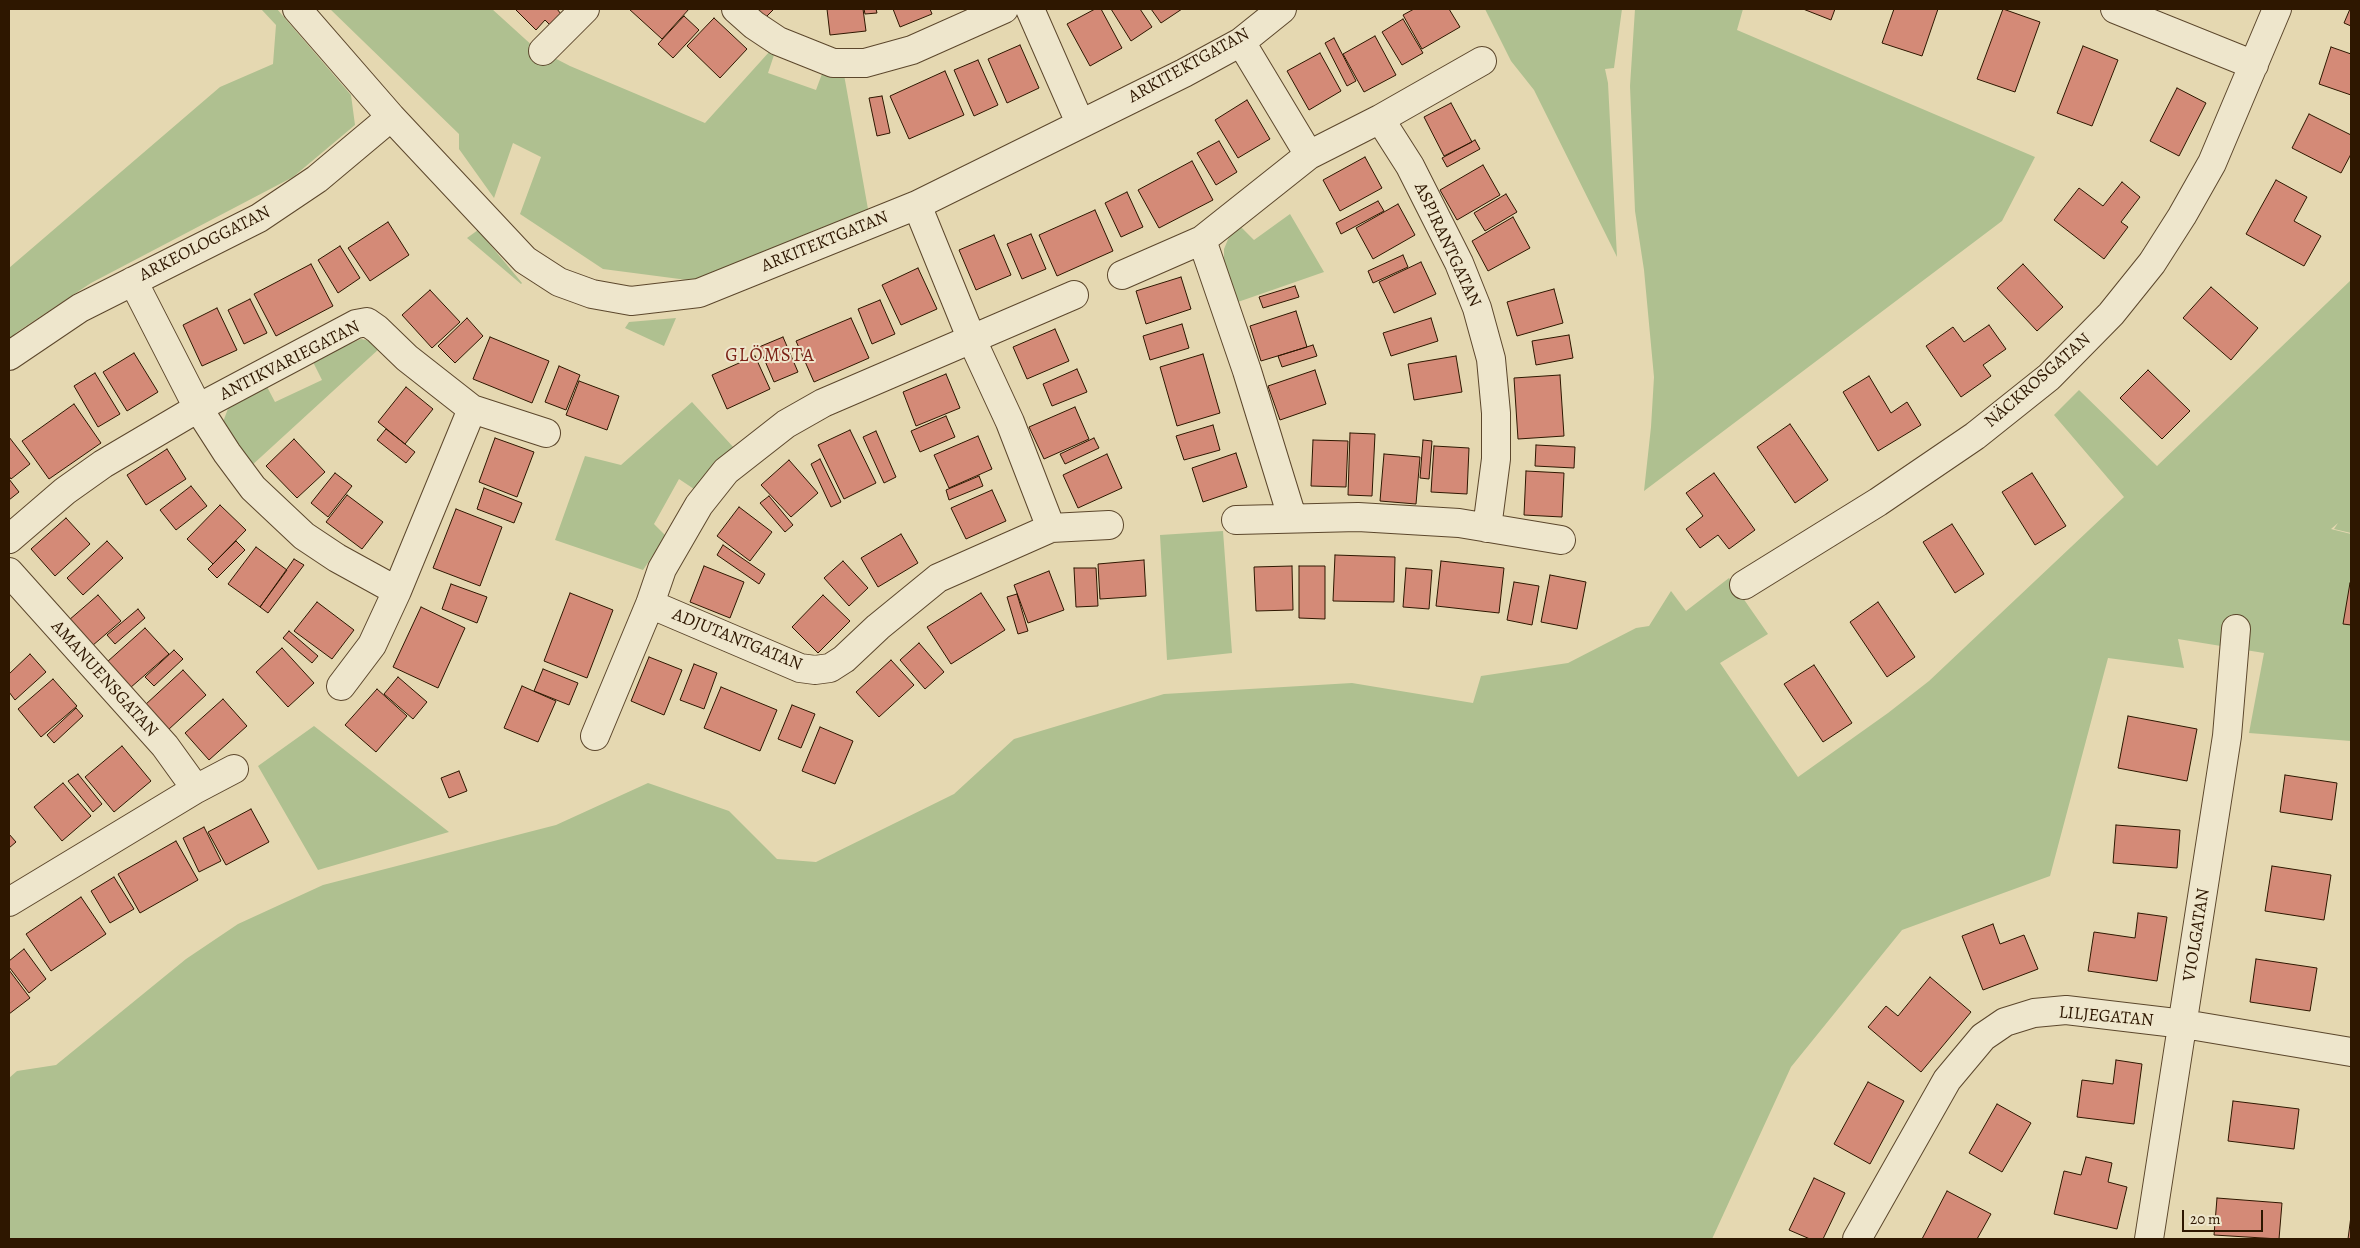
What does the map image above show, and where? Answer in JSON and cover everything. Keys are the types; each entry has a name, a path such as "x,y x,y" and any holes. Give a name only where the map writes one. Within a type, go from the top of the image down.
{"street":[{"name":"ARKITEKTGATAN","path":"297,9 392,117 526,260 559,282 592,294 631,301 699,293 917,205 1184,73 1241,42 1282,9"},
{"path":"543,51 585,9"},
{"path":"736,9 754,25 778,41 833,64 865,62 912,50 1004,9"},
{"path":"1030,9 1080,124"},
{"path":"2114,9 2254,65"},
{"name":"NÄCKROSGATAN","path":"1744,585 1878,502 1975,436 2049,377 2111,314 2152,263 2212,164 2277,9"},
{"path":"1241,42 1309,155"},
{"path":"1122,274 1202,240 1309,155 1380,119 1482,61"},
{"name":"ARKEOLOGGATAN","path":"9,356 80,308 259,218 317,179 392,117"},
{"name":"ASPIRANTGATAN","path":"1380,119 1410,166 1459,263 1478,308 1491,359 1496,413 1496,459 1487,528"},
{"path":"917,205 972,340 1010,422 1051,528"},
{"path":"1202,240 1247,371 1292,517"},
{"name":"ANTIKVARIEGATAN","path":"133,281 198,408 253,488 278,514 304,536 337,558 397,591"},
{"path":"972,340 1074,295"},
{"name":"ANTIKVARIEGATAN","path":"198,408 356,324 367,322 377,328 406,358 472,409 546,433"},
{"name":"ADJUTANTGATAN","path":"595,736 650,604 662,569 699,505 726,470 786,424 823,403 972,340"},
{"path":"9,539 57,497 102,464 198,408"},
{"path":"341,686 372,645 397,591 472,409"},
{"path":"1236,520 1292,517 1358,517 1458,523 1561,540"},
{"name":"ADJUTANTGATAN","path":"650,604 800,668 814,670 830,668 844,659 878,627 938,578 1051,528 1109,525"},
{"name":"AMANUENSGATAN","path":"9,572 165,746 196,789"},
{"name":"VIOLGATAN","path":"2150,1239 2227,736 2236,629"},
{"path":"9,902 196,789 234,769"},
{"name":"LILJEGATAN","path":"1857,1239 1947,1080 1983,1037 2005,1022 2034,1013 2066,1010 2184,1024 2351,1052"}],"green space":[{"path":"261,9 277,9 351,95 355,125 293,177 91,283 17,332 9,340 9,268 220,87 273,64 276,25"},
{"path":"330,9 492,9 535,48 570,66 705,123 770,51 774,55 768,73 816,90 823,71 843,69 868,209 787,245 695,281 603,269 520,214 541,157 513,143 494,198 459,149 459,134"},
{"path":"1485,9 1622,9 1614,68 1605,69 1608,83 1617,257 1534,90 1511,61"},
{"path":"1635,9 1743,9 1737,30 2035,157 2002,221 1644,491 1654,377 1644,270 1635,211 1630,86"},
{"path":"1290,214 1324,272 1235,303 1224,264 1224,249 1229,237 1240,226 1254,240"},
{"path":"478,230 522,283 521,284 467,238"},
{"path":"2351,280 2351,533 2334,529 2338,523 2331,529 2351,534 2351,741 2249,733 2264,653 2178,639 2184,668 2108,658 2050,876 1902,930 1791,1067 1712,1239 9,1239 9,1078 17,1071 56,1065 186,959 238,924 323,885 556,825 648,783 729,811 777,859 816,862 954,794 1014,739 1164,694 1352,683 1473,703 1481,676 1568,663 1636,628 1649,626 1671,591 1686,611 1729,578 1768,634 1720,663 1798,777 1888,713 1929,681 2124,497 2054,415 2079,390 2157,466"},
{"path":"676,318 664,346 625,328 629,322"},
{"path":"361,339 371,341 380,348 250,467 223,422 229,406 265,383 275,402 322,380 312,360"},
{"path":"692,402 735,449 697,491 679,479 654,524 666,536 643,570 555,540 585,456 621,465"},
{"path":"1223,531 1232,653 1167,660 1160,535"},
{"path":"314,726 449,832 318,870 258,766"}],"building":[{"path":"515,9 557,9 561,14 550,25 545,20 536,30"},
{"path":"629,9 689,9 662,39"},
{"path":"757,9 774,9 766,17"},
{"path":"827,9 863,9 866,31 830,35"},
{"path":"864,9 876,9 877,13 865,14"},
{"path":"893,9 930,9 932,14 900,27"},
{"path":"1095,9 1101,9 1122,48 1090,66 1067,24"},
{"path":"1111,9 1140,9 1152,27 1131,41"},
{"path":"1151,9 1182,9 1161,23"},
{"path":"1414,9 1449,9 1460,27 1422,49 1403,15"},
{"path":"1803,9 1835,9 1831,20"},
{"path":"1894,9 1938,9 1922,56 1882,43"},
{"path":"2003,9 2040,22 2015,92 1977,79"},
{"path":"2351,9 2351,26 2344,23"},
{"path":"684,16 699,30 673,58 658,44"},
{"path":"714,18 747,49 720,78 687,46"},
{"path":"1403,19 1423,53 1402,65 1382,32"},
{"path":"1375,36 1396,75 1364,92 1343,54"},
{"path":"1334,38 1356,81 1347,86 1325,43"},
{"path":"1020,45 1039,88 1007,103 988,59"},
{"path":"2083,46 2118,60 2092,126 2057,113"},
{"path":"2331,47 2351,54 2351,95 2319,84"},
{"path":"1320,53 1341,91 1309,110 1287,71"},
{"path":"978,60 998,105 974,116 954,70"},
{"path":"945,71 964,115 909,139 890,96"},
{"path":"2177,88 2206,103 2179,156 2150,141"},
{"path":"882,96 890,133 877,136 869,98"},
{"path":"1247,100 1270,139 1238,158 1215,120"},
{"path":"1451,103 1472,142 1444,156 1424,117"},
{"path":"2309,114 2351,135 2351,154 2341,173 2292,148"},
{"path":"1475,140 1480,149 1447,167 1442,158"},
{"path":"1219,141 1237,172 1216,185 1197,153"},
{"path":"1365,157 1382,188 1340,211 1323,180"},
{"path":"1192,161 1213,200 1159,228 1138,190"},
{"path":"1483,165 1500,195 1457,220 1440,190"},
{"path":"2276,180 2307,197 2294,221 2321,236 2304,266 2246,234"},
{"path":"2122,182 2140,197 2121,222 2128,227 2104,259 2054,220 2079,188 2103,206"},
{"path":"1127,192 1143,227 1121,237 1105,203"},
{"path":"1506,194 1517,212 1485,231 1474,213"},
{"path":"1378,201 1384,211 1341,234 1336,223"},
{"path":"1398,204 1415,235 1373,259 1356,228"},
{"path":"1095,210 1113,251 1057,276 1039,235"},
{"path":"1513,217 1530,248 1488,271 1472,241"},
{"path":"388,222 409,255 370,281 348,248"},
{"path":"1031,234 1046,269 1022,279 1007,244"},
{"path":"994,235 1011,275 976,290 959,250"},
{"path":"340,246 360,278 338,293 318,260"},
{"path":"1403,255 1408,267 1373,283 1368,271"},
{"path":"1421,262 1436,294 1394,313 1379,282"},
{"path":"311,264 333,306 276,336 254,294"},
{"path":"2023,264 2063,307 2037,331 1997,288"},
{"path":"918,268 937,309 901,325 882,285"},
{"path":"1181,277 1191,309 1146,324 1136,291"},
{"path":"1295,286 1299,297 1263,308 1259,297"},
{"path":"2211,287 2258,328 2231,360 2183,318"},
{"path":"1554,289 1563,323 1517,336 1507,302"},
{"path":"430,290 460,322 432,348 402,315"},
{"path":"250,299 267,333 244,344 228,310"},
{"path":"880,300 895,334 872,344 858,309"},
{"path":"217,308 237,350 202,366 183,325"},
{"path":"1296,311 1307,347 1261,361 1250,326"},
{"path":"467,318 483,336 455,363 438,346"},
{"path":"851,318 869,358 814,382 796,341"},
{"path":"1431,318 1438,341 1391,356 1383,333"},
{"path":"1182,324 1189,348 1150,360 1143,336"},
{"path":"1989,325 2006,349 1983,365 1991,376 1961,397 1926,346 1953,327 1964,342"},
{"path":"1055,329 1069,361 1027,379 1013,347"},
{"path":"1569,335 1573,358 1536,365 1532,341"},
{"path":"490,337 549,361 532,403 473,379"},
{"path":"783,337 798,372 774,382 759,347"},
{"path":"1313,345 1317,356 1282,367 1278,356"},
{"path":"134,353 158,392 127,411 103,372"},
{"path":"1203,354 1220,413 1177,426 1160,367"},
{"path":"755,356 770,389 727,409 712,375"},
{"path":"1456,356 1462,392 1414,400 1408,364"},
{"path":"559,366 580,375 566,410 545,402"},
{"path":"1077,369 1087,392 1052,406 1043,384"},
{"path":"1315,370 1326,404 1280,420 1268,386"},
{"path":"2148,370 2190,411 2162,439 2120,398"},
{"path":"95,373 120,414 98,427 74,386"},
{"path":"946,374 960,408 916,426 903,392"},
{"path":"1560,375 1564,436 1518,439 1514,378"},
{"path":"1869,376 1891,413 1907,402 1921,425 1878,451 1843,392"},
{"path":"579,381 619,396 607,430 566,415"},
{"path":"406,387 433,409 405,444 378,422"},
{"path":"74,404 101,443 49,479 22,441"},
{"path":"1075,407 1089,439 1044,459 1029,427"},
{"path":"946,416 955,437 920,452 911,431"},
{"path":"1790,424 1828,480 1795,503 1757,447"},
{"path":"1213,425 1220,450 1184,460 1176,436"},
{"path":"386,429 415,452 406,463 377,440"},
{"path":"850,430 876,483 844,499 818,445"},
{"path":"876,431 896,477 884,483 863,437"},
{"path":"1350,433 1375,434 1372,496 1348,495"},
{"path":"978,436 992,469 949,488 934,455"},
{"path":"9,437 30,464 11,479 9,476"},
{"path":"495,438 534,452 517,497 479,482"},
{"path":"1094,438 1099,448 1065,464 1060,454"},
{"path":"294,439 325,472 297,498 266,466"},
{"path":"1313,440 1348,441 1346,487 1311,486"},
{"path":"1423,440 1432,441 1429,479 1420,478"},
{"path":"1536,445 1575,447 1574,468 1535,466"},
{"path":"1434,446 1469,448 1467,494 1431,492"},
{"path":"167,449 186,479 146,505 127,475"},
{"path":"1236,453 1247,487 1203,502 1192,468"},
{"path":"1107,454 1122,488 1078,508 1063,475"},
{"path":"1384,454 1420,457 1416,504 1380,501"},
{"path":"820,459 841,502 831,507 811,464"},
{"path":"789,460 818,493 791,517 761,485"},
{"path":"1526,471 1564,473 1562,517 1524,515"},
{"path":"335,473 352,486 328,517 311,503"},
{"path":"1714,473 1755,530 1729,549 1718,535 1700,548 1686,529 1703,516 1686,493"},
{"path":"2032,473 2066,526 2035,545 2002,492"},
{"path":"979,476 983,486 949,500 946,490"},
{"path":"9,479 19,492 9,500"},
{"path":"191,486 207,506 176,530 160,510"},
{"path":"484,488 522,503 514,523 477,509"},
{"path":"992,490 1006,521 966,539 951,508"},
{"path":"347,495 383,522 362,549 326,522"},
{"path":"769,496 793,525 785,532 760,503"},
{"path":"220,505 246,530 213,564 187,539"},
{"path":"739,507 772,532 750,561 717,536"},
{"path":"456,509 502,527 480,586 433,568"},
{"path":"66,518 90,544 55,576 31,549"},
{"path":"1952,524 1984,574 1955,593 1923,542"},
{"path":"901,534 918,563 878,587 861,558"},
{"path":"107,541 123,558 83,595 67,578"},
{"path":"236,541 245,550 217,578 208,569"},
{"path":"723,545 765,574 759,584 717,555"},
{"path":"256,547 287,570 260,607 228,584"},
{"path":"1335,555 1395,557 1394,602 1333,601"},
{"path":"294,559 304,565 268,613 260,607"},
{"path":"1144,560 1146,596 1100,599 1098,564"},
{"path":"843,561 868,588 849,606 824,578"},
{"path":"1441,561 1504,568 1499,613 1436,606"},
{"path":"704,566 744,582 730,618 690,602"},
{"path":"1292,566 1293,610 1256,611 1254,567"},
{"path":"1299,566 1325,566 1325,619 1299,618"},
{"path":"1074,568 1096,568 1098,606 1076,607"},
{"path":"1406,568 1432,570 1429,609 1403,607"},
{"path":"1049,571 1064,610 1028,623 1014,585"},
{"path":"1550,575 1586,582 1577,629 1541,622"},
{"path":"1514,582 1539,586 1532,625 1507,620"},
{"path":"2351,583 2351,625 2343,624"},
{"path":"451,584 487,597 477,623 442,609"},
{"path":"570,593 613,610 587,678 544,661"},
{"path":"981,593 1005,630 951,664 927,627"},
{"path":"1017,594 1028,631 1018,634 1007,597"},
{"path":"98,595 121,621 92,646 69,620"},
{"path":"823,595 850,621 818,653 792,627"},
{"path":"317,602 354,630 332,659 294,631"},
{"path":"1878,602 1915,657 1887,677 1850,622"},
{"path":"421,607 465,628 438,688 393,667"},
{"path":"138,609 145,618 115,644 107,635"},
{"path":"145,628 169,654 130,688 107,662"},
{"path":"289,631 318,656 312,663 283,638"},
{"path":"919,643 944,672 925,689 900,660"},
{"path":"282,648 314,683 288,707 256,672"},
{"path":"174,650 183,659 154,686 145,677"},
{"path":"30,654 46,672 15,700 9,692 9,674"},
{"path":"649,657 682,670 664,715 631,701"},
{"path":"891,660 914,685 879,717 856,692"},
{"path":"694,664 717,673 704,709 680,700"},
{"path":"1814,665 1852,723 1823,742 1784,684"},
{"path":"543,669 578,683 569,705 534,691"},
{"path":"183,670 206,695 168,730 145,705"},
{"path":"398,677 427,702 413,719 384,694"},
{"path":"53,679 77,706 41,737 18,709"},
{"path":"522,686 556,701 538,742 504,728"},
{"path":"721,687 777,710 760,751 704,728"},
{"path":"377,689 407,716 376,752 345,725"},
{"path":"223,699 247,726 209,760 185,733"},
{"path":"792,705 815,714 801,748 778,739"},
{"path":"76,708 83,716 54,743 47,735"},
{"path":"2128,716 2197,729 2187,781 2118,768"},
{"path":"820,727 853,741 835,784 802,771"},
{"path":"122,746 151,781 114,812 85,777"},
{"path":"459,771 467,791 449,798 441,778"},
{"path":"78,774 102,804 93,812 68,781"},
{"path":"2285,775 2337,783 2332,820 2280,812"},
{"path":"63,783 91,816 62,841 34,807"},
{"path":"251,809 269,842 226,865 208,832"},
{"path":"2116,825 2180,830 2177,868 2113,863"},
{"path":"204,827 221,861 199,872 183,838"},
{"path":"9,834 16,842 9,848"},
{"path":"176,841 198,880 140,913 118,874"},
{"path":"2272,866 2331,875 2324,920 2265,911"},
{"path":"114,877 134,909 110,923 91,891"},
{"path":"81,897 106,934 51,971 26,934"},
{"path":"2138,913 2167,917 2157,981 2088,971 2094,932 2135,938"},
{"path":"1993,924 2000,944 2024,935 2038,969 1983,990 1962,936"},
{"path":"24,949 46,979 29,993 9,967 9,961"},
{"path":"2256,959 2317,968 2310,1011 2250,1002"},
{"path":"9,970 30,998 9,1014"},
{"path":"1930,977 1971,1012 1921,1072 1868,1027 1886,1006 1898,1016"},
{"path":"2116,1060 2142,1064 2134,1124 2077,1117 2082,1080 2113,1084"},
{"path":"1868,1082 1904,1101 1870,1164 1834,1144"},
{"path":"2233,1101 2299,1109 2294,1149 2228,1141"},
{"path":"1997,1104 2031,1123 2002,1172 1969,1153"},
{"path":"2086,1157 2112,1163 2108,1182 2127,1187 2117,1229 2054,1214 2064,1171 2081,1175"},
{"path":"1814,1178 1845,1193 1823,1239 1810,1239 1789,1230"},
{"path":"1947,1191 1991,1214 1977,1239 1922,1239"},
{"path":"2217,1198 2282,1203 2279,1239 2214,1235"},
{"path":"2351,1216 2351,1239 2348,1239"}],"district":[{"name":"GLÖMSTA","path":"770,356"}]}
